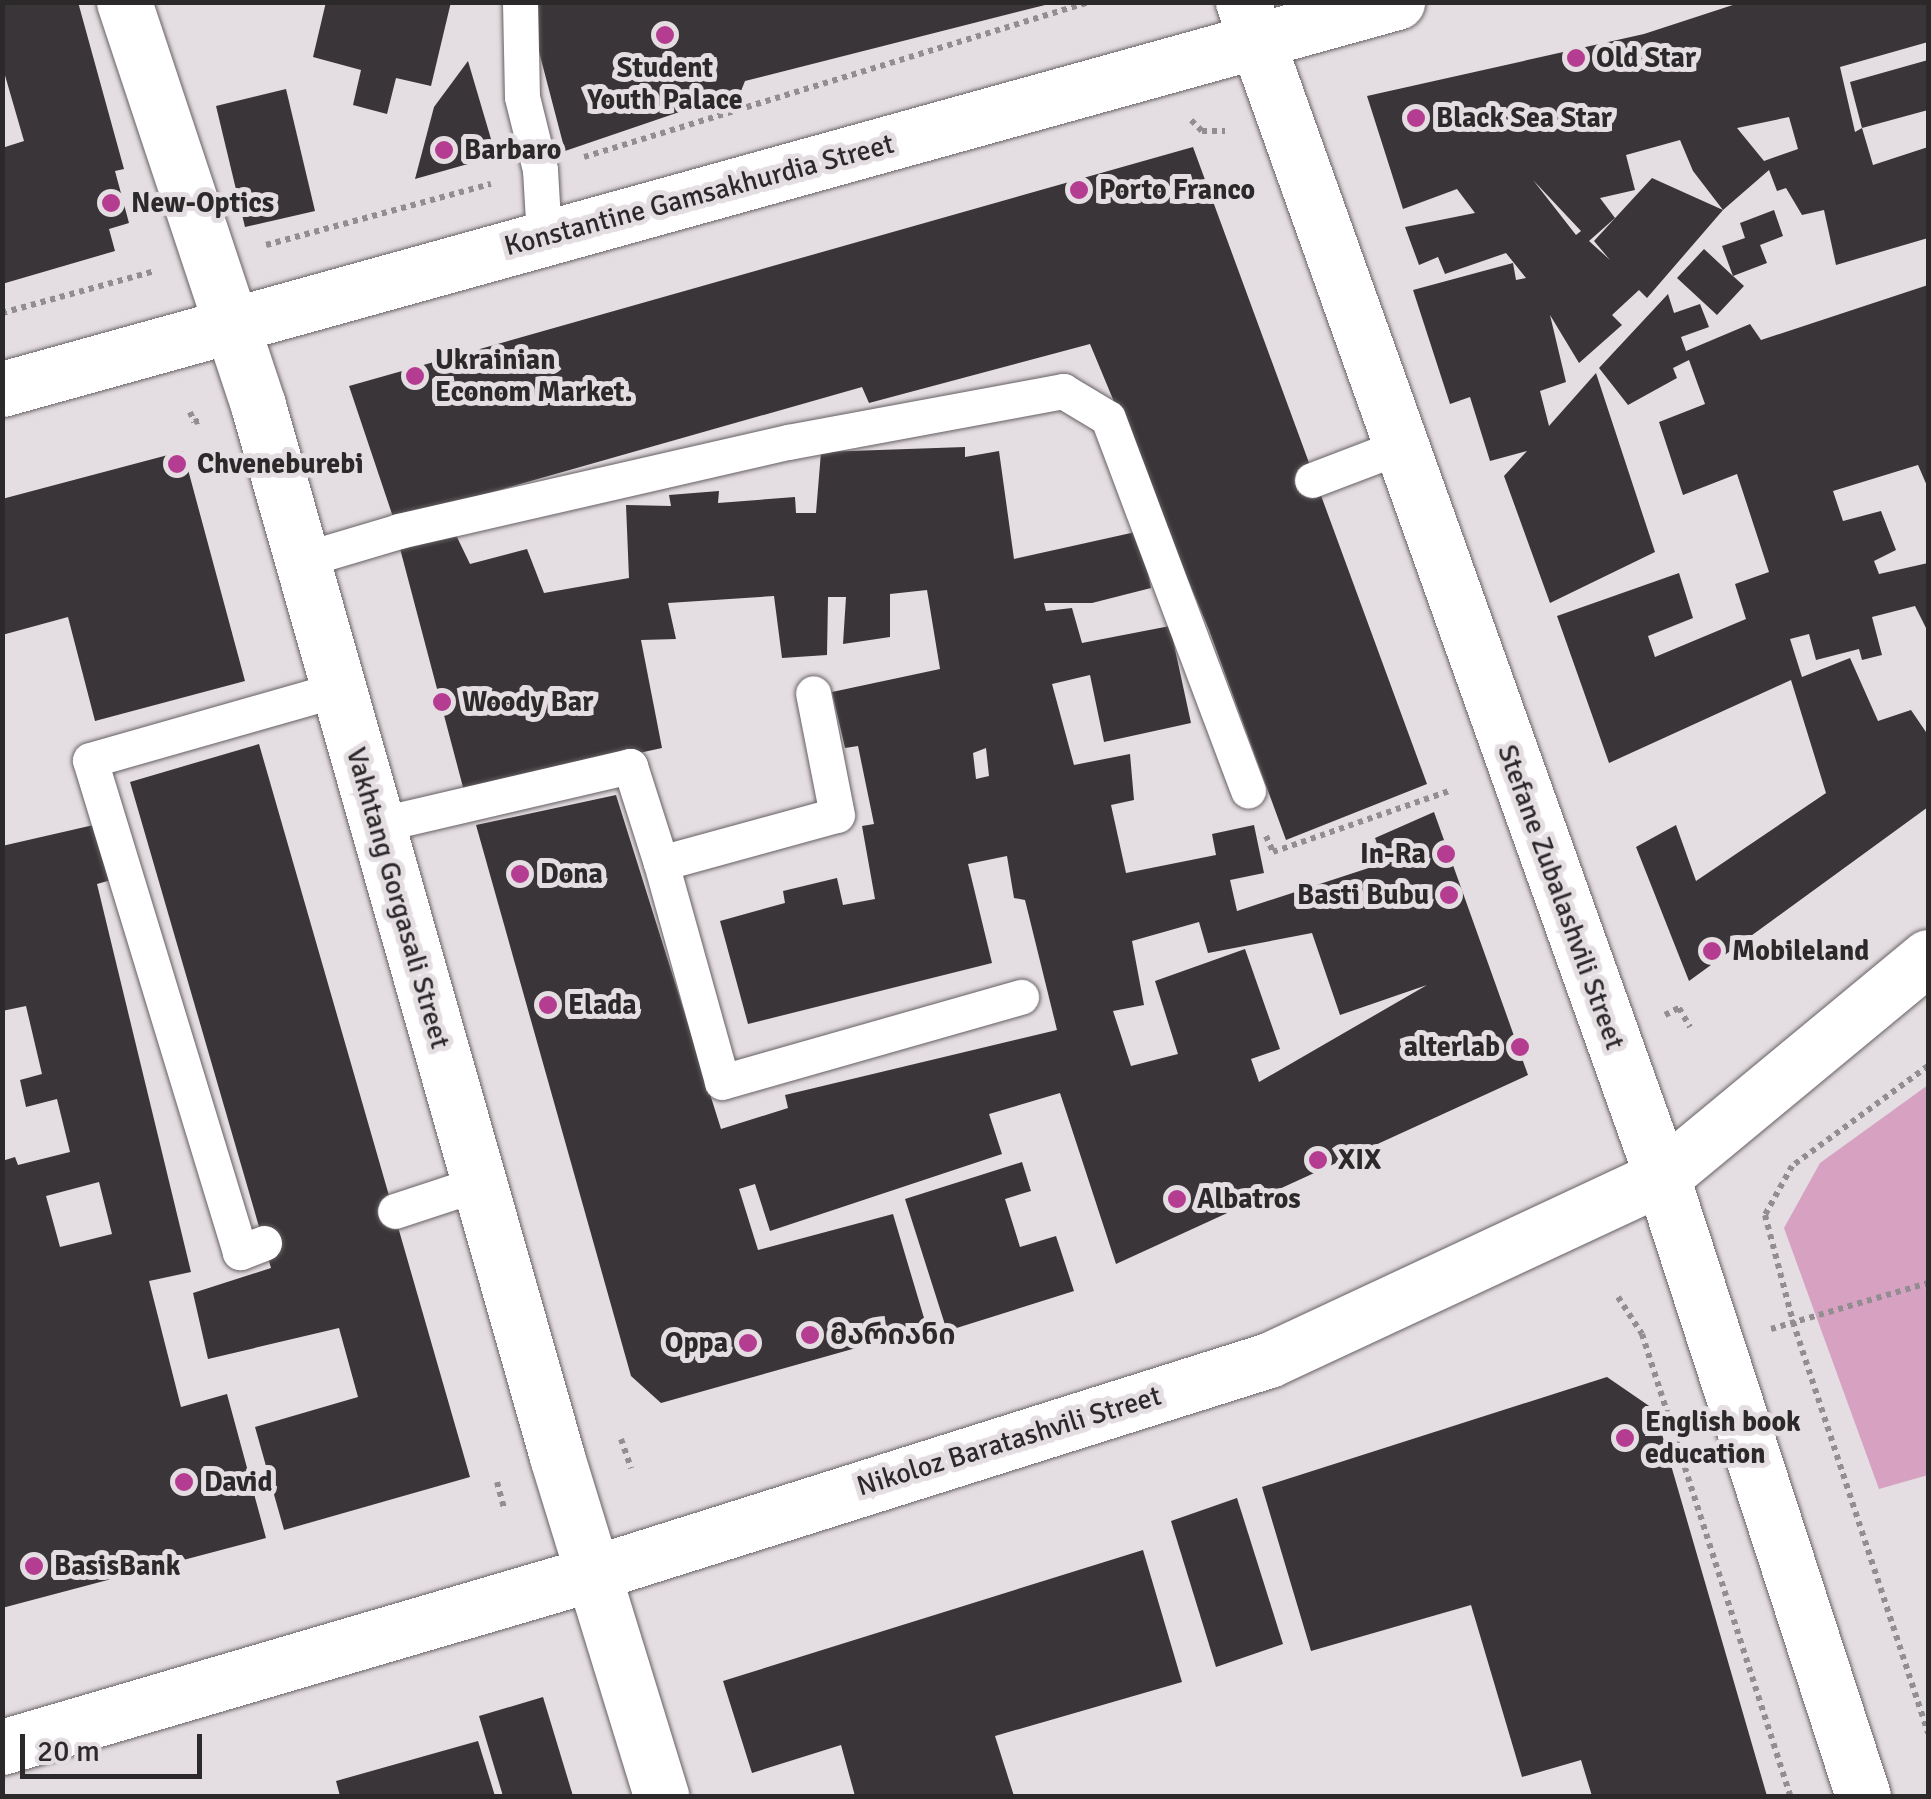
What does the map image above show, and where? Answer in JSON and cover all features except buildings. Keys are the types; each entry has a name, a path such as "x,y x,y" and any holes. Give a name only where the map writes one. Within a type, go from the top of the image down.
{"street":[{"name":"Vakhtang Gorgasali Street","path":"124,2 302,560 591,1574 661,1796"},
{"name":"Konstantine Gamsakhurdia Street","path":"2,389 544,238 1250,22 1397,2"},
{"name":"Stefane Zubalashvili Street","path":"1250,22 1662,1177 1862,1796"},
{"name":"Nikoloz Baratashvili Street","path":"2,1747 591,1574 1270,1360 1662,1177 1928,957"}],"lane":[{"path":"520,2 522,97 540,170 544,238"},
{"path":"302,560 399,531 788,442 1064,391 1108,418 1161,536 1248,791"},
{"path":"1312,480 1402,446"},
{"path":"264,1243 240,1252 90,760 338,689"},
{"path":"661,863 837,815 813,694"},
{"path":"377,825 630,766 722,1082 1021,997"},
{"path":"395,1211 480,1184"}],"path":[{"path":"248,250 540,170 1089,2"},
{"path":"1202,130 1225,130"},
{"path":"2,313 158,270 154,251"},
{"path":"190,412 194,422"},
{"path":"1248,791 1273,852 1449,791"},
{"path":"1679,1008 1690,1027"},
{"path":"1928,1066 1792,1166 1765,1216 1793,1322 1928,1733"},
{"path":"1782,1152 1792,1166"},
{"path":"1765,1330 1928,1283"},
{"path":"1618,1298 1642,1334 1790,1796"},
{"path":"621,1439 631,1468"},
{"path":"497,1482 504,1508"}],"shaded area":[{"path":"1928,1085 1928,1475 1879,1489 1784,1228 1820,1163"}],"place":[{"name":"Student Youth Palace","path":"665,35"},
{"name":"Old Star","path":"1576,58"},
{"name":"Black Sea Star","path":"1416,118"},
{"name":"Barbaro","path":"444,150"},
{"name":"Porto Franco","path":"1079,190"},
{"name":"New-Optics","path":"111,203"},
{"name":"Ukrainian Econom Market.","path":"415,376"},
{"name":"Chveneburebi","path":"177,464"},
{"name":"Woody Bar","path":"442,702"},
{"name":"In-Ra","path":"1446,854"},
{"name":"Dona","path":"520,874"},
{"name":"Basti Bubu","path":"1449,895"},
{"name":"Mobileland","path":"1712,951"},
{"name":"Elada","path":"548,1005"},
{"name":"alterlab","path":"1520,1047"},
{"name":"XIX","path":"1318,1160"},
{"name":"Albatros","path":"1177,1199"},
{"name":"მარიანი","path":"810,1335"},
{"name":"Oppa","path":"748,1343"},
{"name":"English book education","path":"1625,1438"},
{"name":"David","path":"184,1482"},
{"name":"BasisBank","path":"34,1566"}]}
